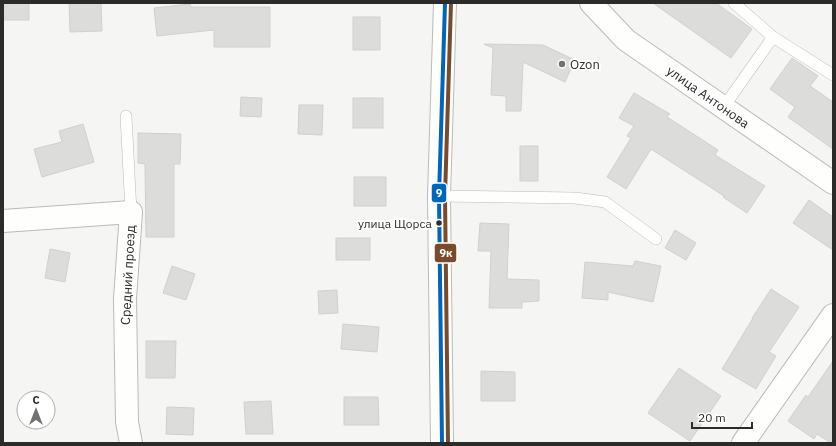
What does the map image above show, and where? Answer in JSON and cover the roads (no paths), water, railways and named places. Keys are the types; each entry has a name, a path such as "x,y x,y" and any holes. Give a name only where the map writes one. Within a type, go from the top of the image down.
{"street":[{"path":"442,443 438,196 445,3"},
{"name":"улица Антонова","path":"591,3 626,40 833,184"},
{"name":"Средний проезд","path":"3,221 131,212 125,299 127,422 131,443"},
{"path":"743,443 833,315"}],"lane":[{"path":"734,3 773,37 833,75"},
{"path":"723,108 773,37"},
{"path":"126,116 131,212"},
{"path":"438,196 575,198 605,202 656,239"}],"place":[{"name":"Ozon","path":"562,64"},
{"name":"улица Щорса","path":"439,223"}]}
